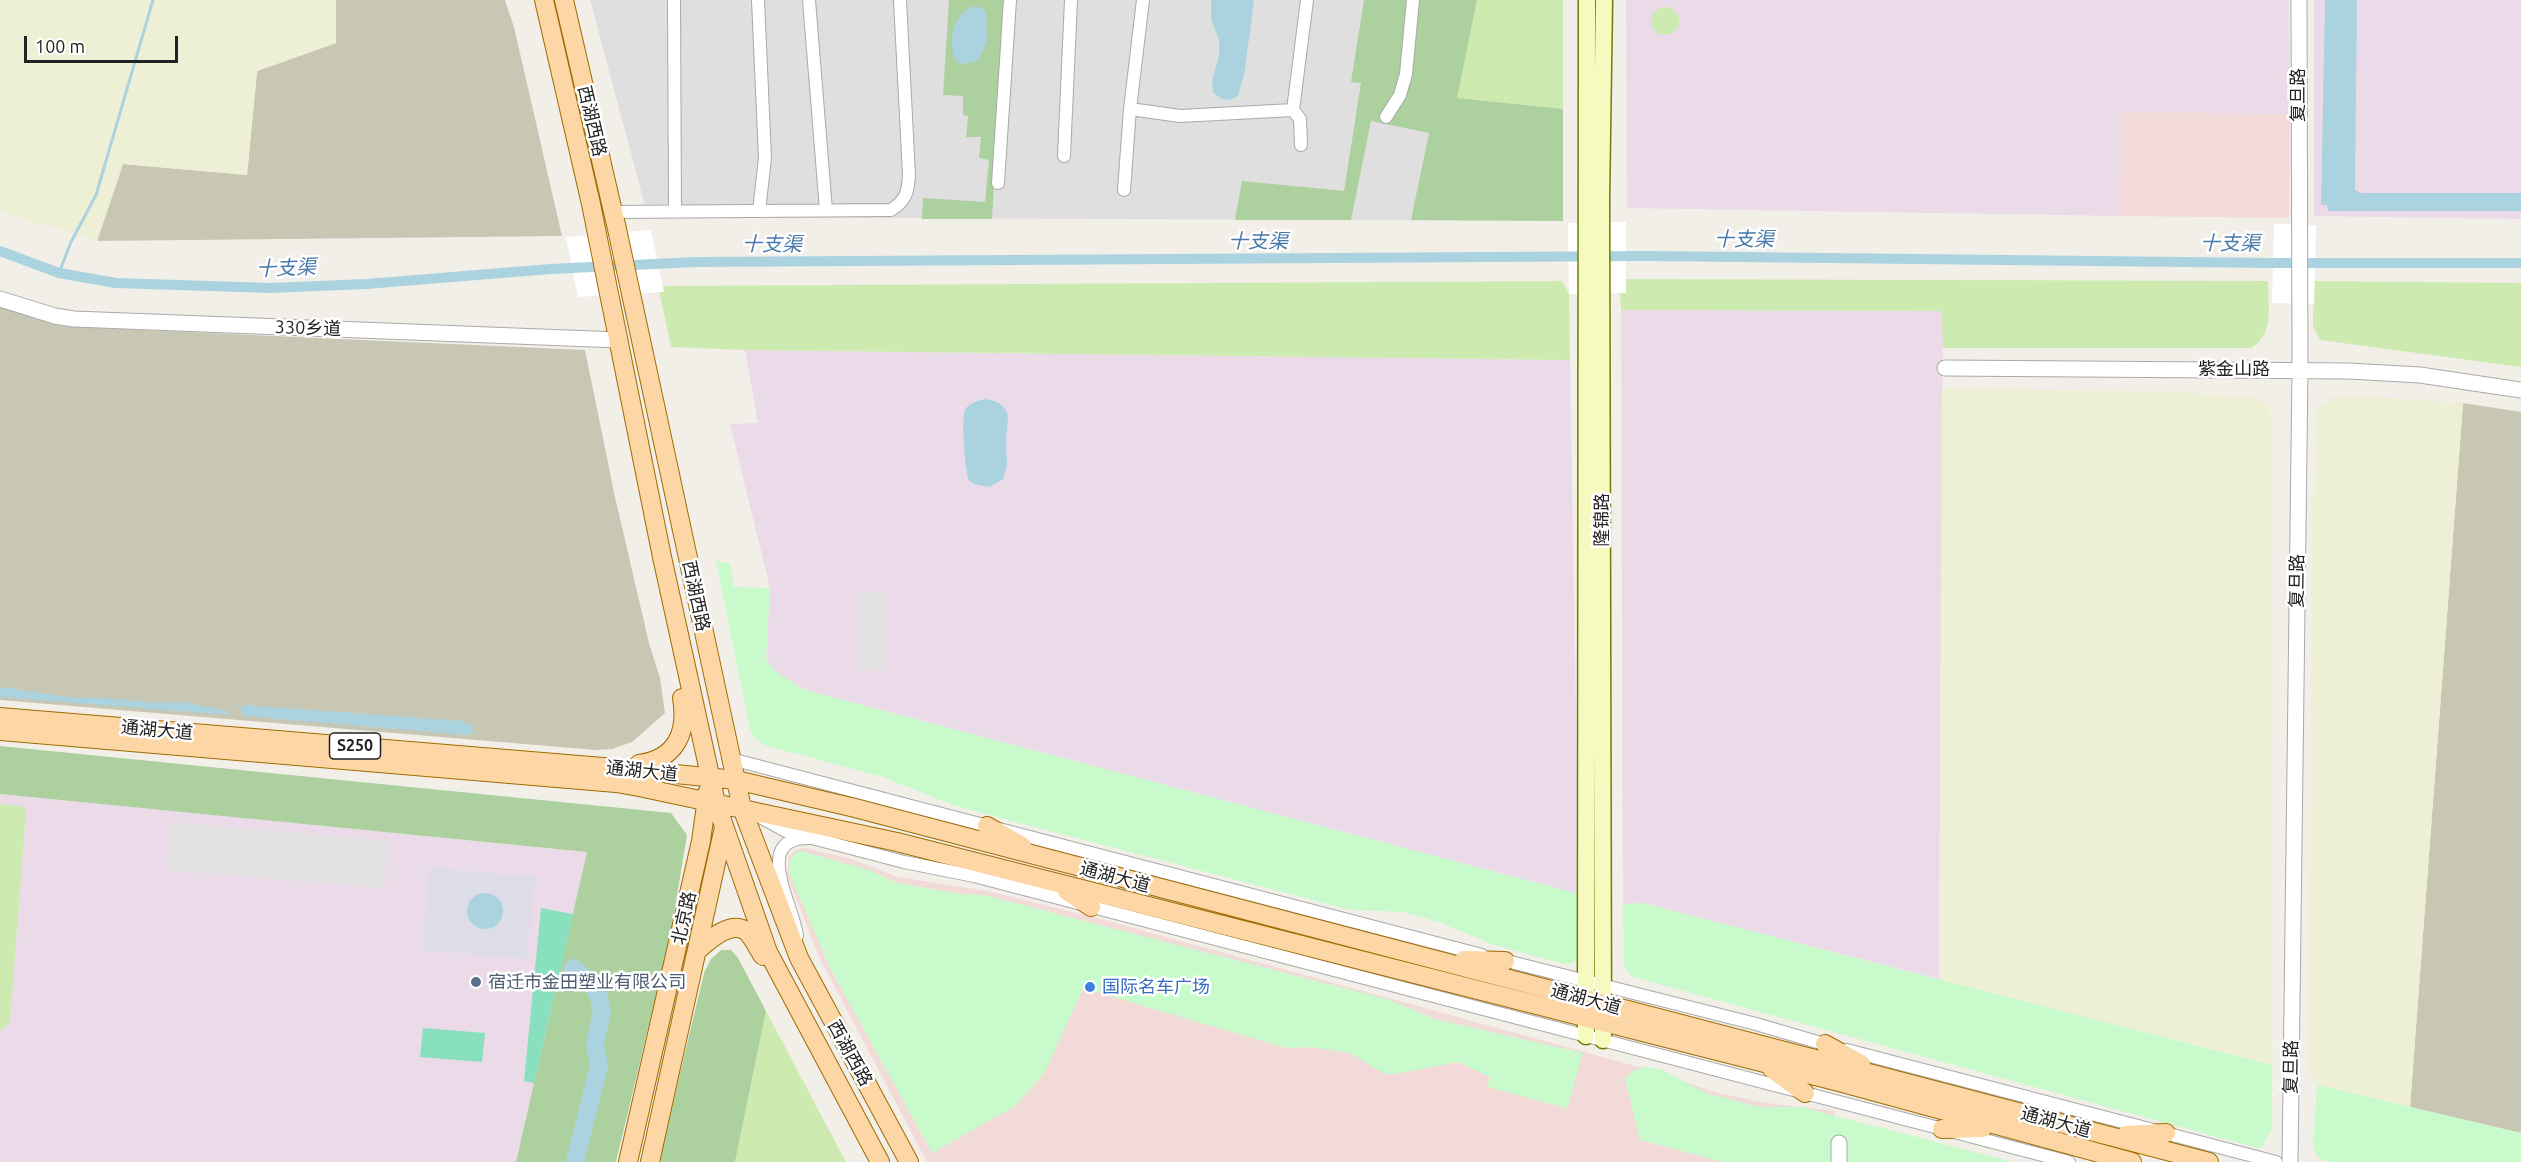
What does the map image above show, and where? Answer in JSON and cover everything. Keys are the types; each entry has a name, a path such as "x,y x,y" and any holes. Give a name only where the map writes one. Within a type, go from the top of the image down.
{"main road":[{"name":"西湖西路","path":"544,0 619,340 709,778 711,802 724,827 768,952 880,1162"},
{"name":"西湖西路","path":"564,0 742,808 799,958 909,1162"},
{"name":"隆锦路","path":"1587,0 1594,199 1595,1030"},
{"name":"隆锦路","path":"1594,199 1604,0"},
{"path":"615,768 655,762 663,758 679,740 683,726 684,711 663,596 662,557"},
{"name":"通湖大道","path":"0,717 736,780 855,808 1436,960 1595,993 1883,1077 2209,1162"},
{"name":"通湖大道","path":"0,731 616,783 742,808 897,842 1595,1030 1766,1064 2132,1162"},
{"name":"北京路","path":"628,1162 711,802"},
{"path":"724,827 742,808"},
{"path":"987,826 1044,859"},
{"name":"北京路","path":"650,1162 724,827"},
{"path":"1056,883 1091,907"},
{"path":"698,951 715,935 739,929 746,931 784,983"},
{"path":"1436,960 1505,961"},
{"path":"1825,1044 1883,1077"},
{"path":"1766,1064 1804,1093"},
{"path":"1942,1129 2000,1127"},
{"path":"2107,1136 2166,1133"}],"street":[{"path":"674,0 675,211"},
{"path":"758,0 765,158 759,211"},
{"path":"809,0 826,210"},
{"path":"614,221 675,211 891,210 903,202 908,192 909,175 900,0"},
{"path":"998,183 1010,0"},
{"path":"1064,156 1071,0"},
{"path":"1124,190 1130,109 1143,0"},
{"path":"1301,145 1300,119 1293,110 1307,0"},
{"path":"1386,117 1400,95 1406,74 1413,0"},
{"name":"复旦路","path":"2290,1162 2300,370 2299,0"},
{"path":"1130,109 1180,116 1293,110"},
{"name":"330乡道","path":"0,299 55,316 74,318 619,340"},
{"name":"紫金山路","path":"1945,368 2300,370 2420,375 2521,390"},
{"path":"731,759 1505,961 1595,993 1756,1024 2276,1162"},
{"path":"742,808 786,831 812,838 1595,1030 1804,1093 2069,1162"},
{"path":"799,958 795,924 779,871 778,860 780,851 786,843 802,838 812,838"},
{"path":"1839,1162 1843,1144 1846,1162"}],"shaded area":[{"path":"0,0 336,0 336,43 257,71 247,175 123,164 97,241 0,212"},
{"path":"336,0 505,0 514,27 562,236 97,241 123,164 247,175 257,71 336,43"},
{"path":"590,0 1563,0 1563,221 648,217"},
{"path":"1626,0 2289,0 2290,114 2122,112 2119,216 1627,208"},
{"path":"2314,0 2521,0 2521,219 2314,216"},
{"path":"2122,112 2290,114 2289,218 2119,216"},
{"path":"0,307 60,326 585,350 615,497 649,643 660,678 665,713 632,742 612,749 596,750 0,700"},
{"path":"1621,310 1943,311 1939,979 1642,903 1623,904"},
{"path":"745,350 1570,360 1579,894 805,690 776,672 766,659 770,588 730,424 758,423"},
{"path":"1942,388 2173,392 2254,397 2268,405 2272,418 2272,1065 1939,979"},
{"path":"2345,395 2463,403 2410,1107 2317,1085 2309,1069 2312,507 2317,466 2315,414 2319,407 2330,398"},
{"path":"2463,403 2521,412 2521,1133 2410,1107"},
{"path":"860,593 886,593 885,670 860,670"},
{"path":"0,794 588,852 516,1162 0,1162"},
{"path":"171,822 388,841 384,888 167,870"},
{"name":"国际名车广场","path":"806,848 851,859 898,877 988,891 1101,919 1654,1071 1718,1093 1767,1103 1835,1111 1835,1162 927,1162 819,957 787,875 789,856 795,850"},
{"path":"430,868 535,877 527,959 422,950"}],"green space":[{"path":"949,0 1005,0 992,219 922,219 923,198 985,202 989,160 979,158 981,137 966,137 968,116 963,115 963,96 943,95"},
{"path":"1364,0 1477,0 1457,98 1563,109 1563,221 1411,220 1429,133 1371,121 1351,220 1235,220 1242,181 1344,191 1361,83 1351,82"},
{"path":"1477,0 1563,0 1563,109 1456,98"},
{"path":"1665,7 1675,11 1679,21 1675,31 1665,35 1655,31 1651,21 1655,11"},
{"path":"1619,279 2268,281 2269,309 2264,335 2251,348 1943,348 1942,311 1621,310"},
{"path":"1562,281 1569,294 1570,360 745,350 671,347 658,286"},
{"path":"2314,281 2521,283 2521,367 2320,340 2313,326"},
{"path":"716,561 730,563 734,587 770,588 766,659 776,672 805,690 1579,894 1580,954 1572,963 1561,963 1494,945 1444,924 1405,912 1351,910 989,815 951,804 883,777 764,745 755,738 750,729"},
{"path":"0,746 671,813 687,835 671,932 616,1162 516,1162 587,852 0,794"},
{"path":"0,804 21,806 26,812 10,1021 3,1030 0,1029"},
{"path":"801,851 869,870 897,883 961,894 984,895 1390,1000 1435,1019 1583,1053 1567,1108 1487,1087 1490,1077 1458,1062 1390,1075 1351,1053 1312,1047 1286,1048 1083,988 1044,1074 1015,1106 932,1153 830,968 789,873 791,859 794,854"},
{"path":"1642,903 2272,1065 2271,1131 2261,1149 1633,977 1624,965 1623,904"},
{"path":"541,908 573,914 534,1083 524,1081"},
{"path":"721,950 731,950 738,958 766,1011 735,1162 659,1162 704,973 711,959"},
{"path":"766,1011 846,1162 735,1162"},
{"path":"423,1028 485,1033 482,1062 420,1057"},
{"path":"1644,1067 1660,1069 1706,1093 1760,1107 1801,1107 2013,1162 1723,1162 1640,1140 1625,1079 1633,1071"},
{"path":"2317,1085 2521,1133 2521,1162 2325,1161 2315,1152 2313,1145"}],"water":[{"path":"1211,0 1254,0 1245,70 1238,96 1228,100 1222,99 1213,92 1212,81 1219,56 1219,39 1211,20"},
{"path":"2325,0 2357,0 2355,190 2362,193 2521,193 2521,211 2328,211 2327,205 2321,205"},
{"path":"976,6 986,11 987,41 979,60 963,64 956,61 953,54 954,28 962,14"},
{"path":"985,399 1000,404 1008,416 1007,465 1003,479 990,487 969,481 964,445 965,410 971,404"},
{"path":"0,687 77,698 159,703 183,702 227,711 229,715 0,697"},
{"path":"243,705 463,721 473,727 474,731 467,735 244,716 240,711"},
{"path":"485,893 498,898 503,911 498,924 485,929 472,924 467,911 472,898"}],"pier":[{"path":"1626,222 1626,293 1569,294 1568,223"},
{"path":"2274,224 2316,225 2314,304 2272,303"},
{"path":"651,230 664,292 578,297 566,237"}],"waterway":[{"path":"59,273 71,242 96,195 153,0"},
{"name":"十支渠","path":"0,251 59,273 116,283 271,288 366,284 551,269 695,262 1648,256 2273,263 2521,263"},
{"path":"573,968 597,991 602,1010 595,1044 599,1066 575,1162"}],"place":[{"name":"宿迁市金田塑业有限公司","path":"476,982"},
{"name":"国际名车广场","path":"1090,987"}]}
